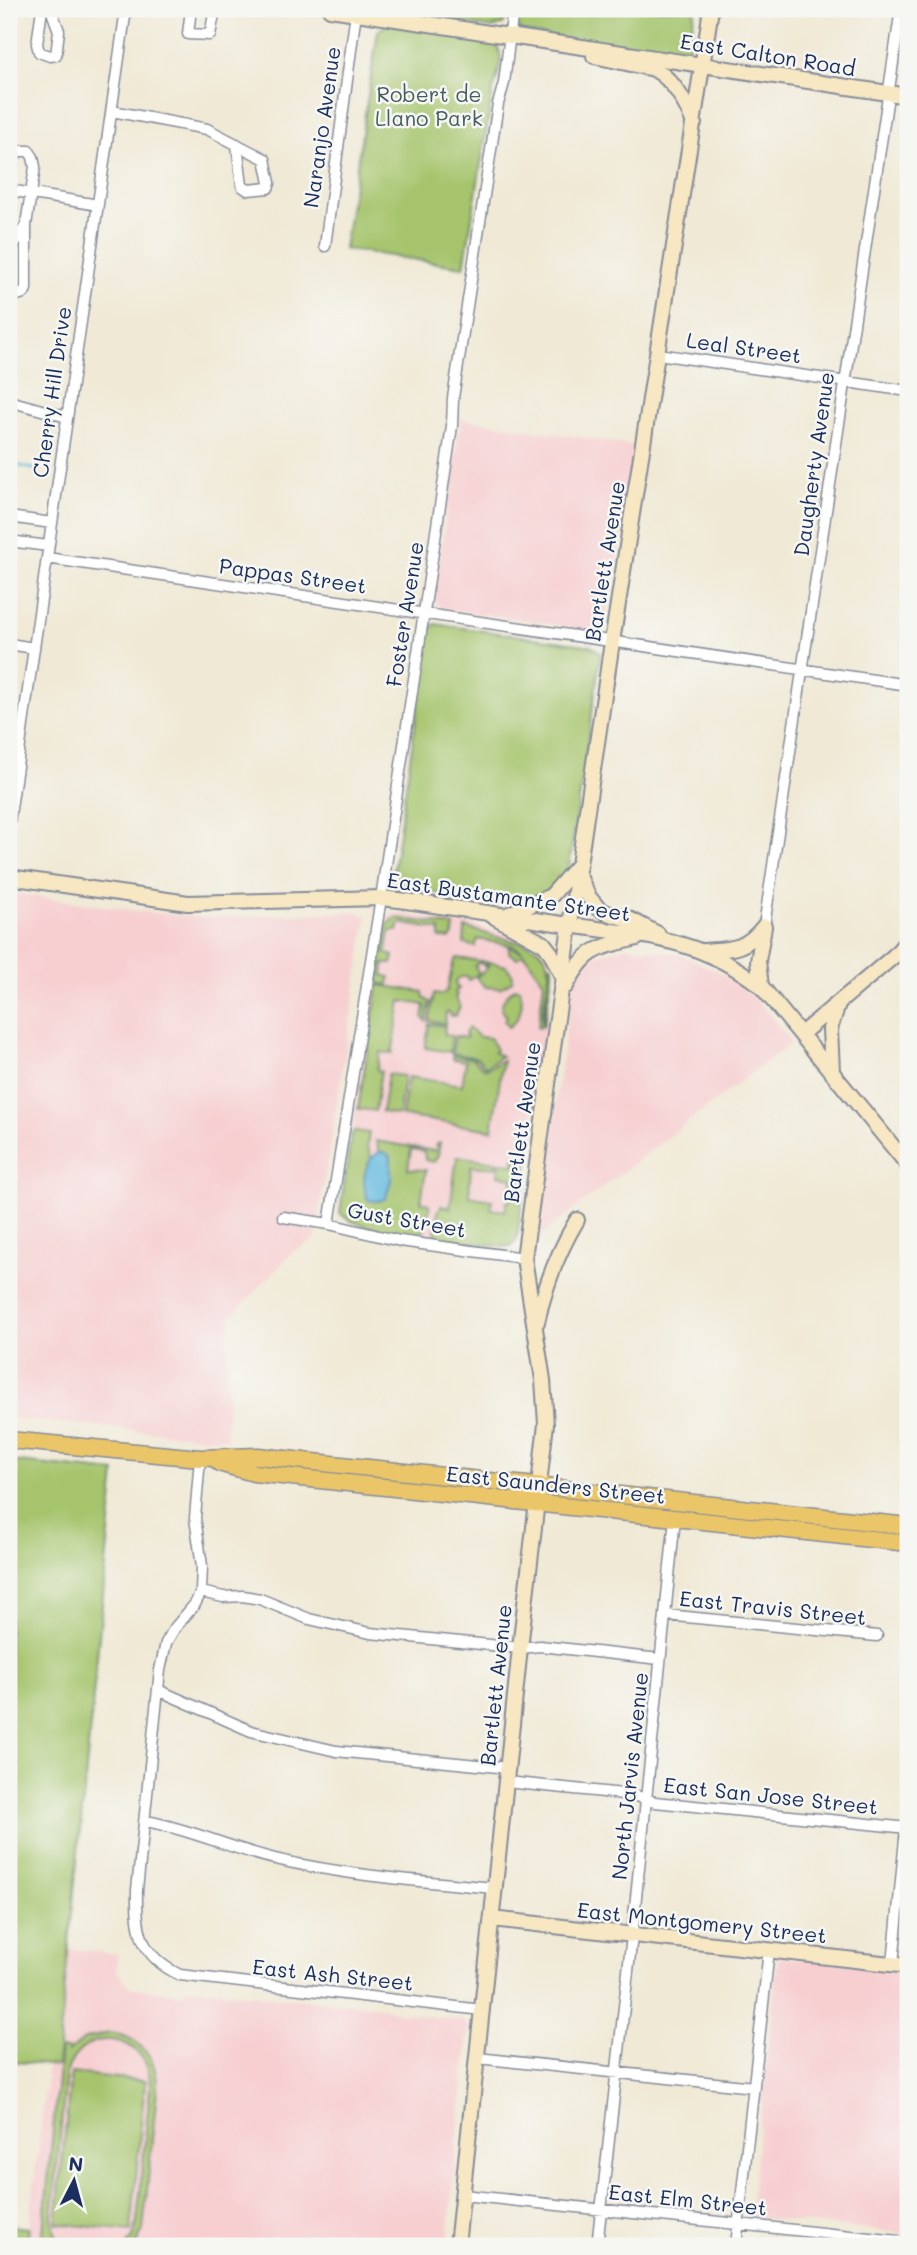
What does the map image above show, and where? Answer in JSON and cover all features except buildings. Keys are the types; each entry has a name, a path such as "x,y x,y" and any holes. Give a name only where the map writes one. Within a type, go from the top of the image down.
{"main road":[{"name":"East Calton Road","path":"330,9 908,96"},
{"name":"Bartlett Avenue","path":"457,2246 546,1424 543,1380 524,1258 612,642 711,9"},
{"path":"567,44 608,60 660,72 684,102 694,123"},
{"path":"505,916 548,899 579,868 588,896 598,908 631,920 670,940"},
{"name":"East Bustamante Street","path":"9,877 188,903 381,898 670,940 703,951 740,970 761,986 908,1165"},
{"path":"488,913 544,944 563,978"},
{"path":"703,951 742,945 752,940 764,926"},
{"path":"761,986 758,961 764,926"},
{"path":"560,997 575,969 590,953 605,946 645,936"},
{"path":"801,1034 894,956 908,940"},
{"path":"832,1071 830,1029 838,1003"},
{"path":"535,1330 553,1268 577,1220"},
{"name":"East Saunders Street","path":"9,1440 200,1458 258,1457 908,1526"},
{"name":"East Saunders Street","path":"200,1458 254,1473 908,1543"},
{"path":"762,1527 775,1520 812,1523 821,1517"},
{"name":"East Montgomery Street","path":"492,1919 908,1966"}],"street":[{"path":"42,9 38,52 50,56 56,55 59,31 51,9"},
{"name":"Cherry Hill Drive","path":"9,822 126,9"},
{"path":"191,9 188,34 210,36 215,9"},
{"name":"Foster Avenue","path":"329,1224 381,898 450,436 465,317 498,104 504,83 513,9"},
{"name":"Daugherty Avenue","path":"764,926 901,9"},
{"name":"Naranjo Avenue","path":"325,246 356,12"},
{"path":"111,111 206,129 237,144 265,159 270,183 268,188 248,190 242,186 237,144"},
{"path":"9,181 14,155 20,151 29,151 35,167 26,225 26,289 24,293 9,294"},
{"path":"9,190 98,205"},
{"path":"9,251 26,225"},
{"name":"Leal Street","path":"657,354 908,391"},
{"path":"9,401 67,418"},
{"path":"9,517 52,523"},
{"path":"9,541 48,547"},
{"name":"Pappas Street","path":"47,558 908,685"},
{"path":"9,644 34,648"},
{"name":"Gust Street","path":"284,1217 329,1224 400,1241 524,1258"},
{"path":"200,1458 195,1518 202,1566 201,1592 166,1643 158,1690 146,1821 236,1849 314,1867 495,1888"},
{"name":"North Jarvis Avenue","path":"597,2246 675,1518"},
{"path":"201,1592 223,1597 260,1599 309,1619 370,1633 520,1648 540,1646 660,1659"},
{"name":"East Travis Street","path":"666,1615 877,1636"},
{"name":"East San Jose Street","path":"158,1690 251,1731 336,1751 633,1795 655,1802 907,1828"},
{"name":"East Ash Street","path":"146,1821 137,1890 138,1926 150,1955 166,1968 180,1975 482,2011"},
{"path":"892,1964 905,1877 907,1828"},
{"path":"736,2246 769,1950"},
{"path":"477,2058 754,2087"},
{"name":"East Elm Street","path":"463,2195 739,2224 876,2243 908,2242"}],"shaded area":[{"path":"461,419 634,446 607,620 601,630 442,608 435,602"},
{"path":"9,893 206,918 359,912 367,917 315,1239 294,1251 231,1317 227,1341 227,1439 9,1418"},
{"path":"397,913 474,925 521,937 550,956 553,974 517,1238 510,1247 376,1228 347,1219 340,1213 385,919"},
{"path":"626,946 681,955 720,972 756,999 792,1042 539,1236 537,1231 573,982 588,958"},
{"path":"69,1949 118,1954 116,1970 131,1988 185,1994 186,1988 380,2007 401,2013 462,2020 469,2026 447,2246 27,2246 48,2065 57,2066"},
{"path":"778,1957 908,1969 908,2234 752,2217 750,2214"}],"green space":[{"name":"Robert de Llano Park","path":"367,9 509,9 502,25 492,28"},
{"name":"Robert de Llano Park","path":"517,9 695,9 686,54 660,53 522,32 516,24"},
{"name":"Robert de Llano Park","path":"388,23 492,39 499,50 499,70 493,90 464,267 344,249 378,31"},
{"path":"435,624 591,646 601,653 569,867 561,884 518,905 401,888 396,886 392,879 429,633"},
{"path":"396,918 454,926 453,935 450,939 440,938 440,930 400,923 398,931 390,931 386,953 394,956 392,964 384,964 383,975 390,977 389,985 378,983 387,924"},
{"path":"465,928 529,945 543,953 547,959 549,975 542,1023 551,963 553,968 544,1025 538,1027 544,982 524,954 517,958 509,953 509,947 523,952 514,946 478,939 475,947 464,943"},
{"path":"457,958 487,962 486,968 480,962 475,966 479,973 469,980 466,976 458,978 455,984 459,989 455,991 455,997 460,1006 456,1015 451,1016 446,1012 445,1024 429,1021 434,994 441,995 447,991"},
{"path":"489,962 506,966 513,975 512,981 500,988 485,987 476,977 487,969"},
{"path":"378,985 423,992 424,998 430,1002 426,1021 423,1018 425,1005 401,1001 392,1054 380,1052 377,1070 381,1071 375,1111 358,1109"},
{"path":"515,988 520,989 521,1005 519,1015 508,1027 504,1020 507,1017 501,1009 502,1003"},
{"path":"429,1024 445,1026 444,1035 452,1036 450,1052 425,1048"},
{"path":"468,1028 480,1037 490,1038 496,1050 494,1052 501,1056 486,1067 477,1058 452,1053 455,1036 466,1038"},
{"path":"452,1055 474,1059 487,1069 503,1060 492,1130 402,1116 408,1077 462,1085 466,1061 453,1059"},
{"path":"388,1074 404,1076 399,1115 382,1112"},
{"path":"354,1131 369,1133 367,1146 372,1159 381,1155 376,1141 435,1151 440,1143 434,1162 425,1160 424,1151 411,1149 408,1169 426,1170 421,1202 429,1204 430,1207 423,1234 367,1226 340,1213 351,1136"},
{"path":"522,1154 528,1158 517,1238 513,1245 505,1247 440,1238 436,1235 436,1220 441,1205 450,1208 457,1156 497,1162 496,1168 471,1166 469,1196 492,1200 491,1209 505,1211 513,1178 498,1175 500,1162 516,1165 514,1157"},
{"path":"9,1461 115,1472 57,2066 9,2061"},
{"path":"109,2033 138,2044 150,2059 156,2078 143,2230 135,2246 126,2246 133,2237 137,2223 150,2088 148,2069 140,2055 129,2045 115,2040 100,2041 86,2046 74,2057 66,2074 52,2217 55,2233 64,2246 54,2246 50,2240 42,2242 61,2049 68,2049 68,2052 85,2039"},
{"path":"71,2073 145,2081 131,2231 56,2223"},
{"path":"9,2226 29,2228 27,2246 9,2246"}],"water":[{"path":"379,1152 385,1152 391,1157 391,1180 386,1198 373,1201 368,1200 364,1180 370,1161"}],"waterway":[{"path":"9,463 37,470"}]}
